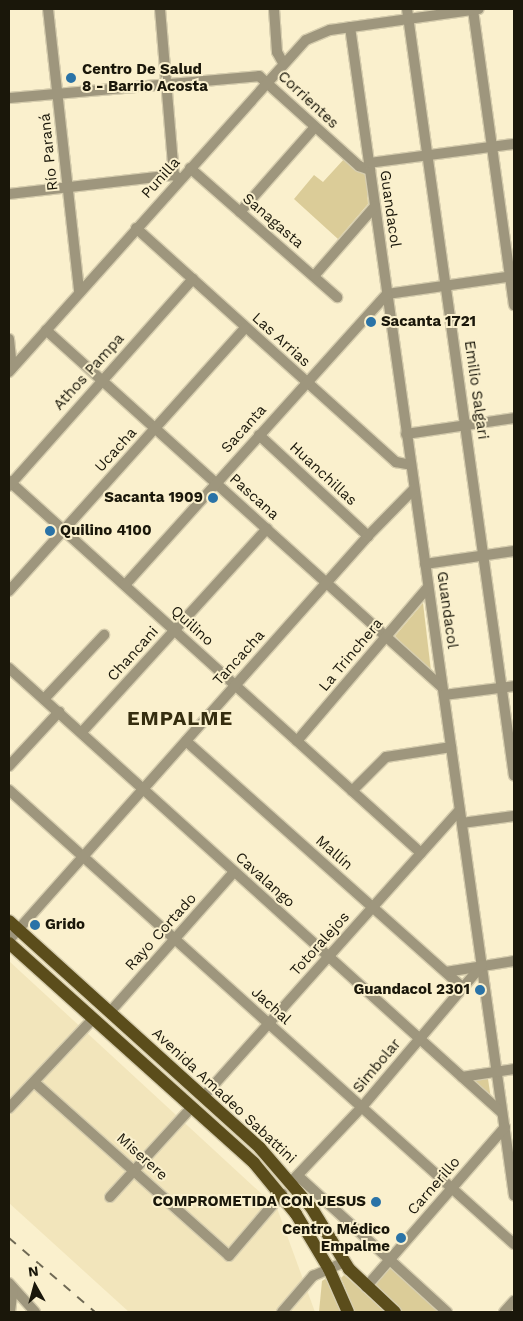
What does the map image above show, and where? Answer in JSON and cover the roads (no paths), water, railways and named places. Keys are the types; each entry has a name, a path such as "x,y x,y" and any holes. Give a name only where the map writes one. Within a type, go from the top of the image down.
{"main road":[{"name":"Avenida Amadeo Sabattini","path":"13,925 295,1179 345,1262 366,1287 395,1312"},
{"name":"Avenida Amadeo Sabattini","path":"9,942 92,1020 254,1163 282,1194 329,1269 348,1312"}],"street":[{"name":"Río Paraná","path":"48,9 80,292"},
{"path":"9,194 177,177 160,9"},
{"path":"274,9 277,52 283,63"},
{"path":"476,9 492,147 512,277 514,305"},
{"name":"Punilla","path":"10,370 136,228 177,177 190,168 283,63 315,35 408,14 476,9"},
{"name":"Emilio Salgari","path":"408,14 514,776"},
{"name":"Guandacol","path":"350,27 504,1128 512,1167 514,1196"},
{"name":"Corrientes","path":"9,98 259,76 359,166 369,167"},
{"path":"240,212 315,127"},
{"path":"369,167 428,156 514,144"},
{"name":"Sanagasta","path":"190,168 337,297"},
{"path":"314,276 375,206"},
{"name":"Las Arrias","path":"136,228 396,462 411,465"},
{"path":"387,294 512,277"},
{"name":"Athos Pampa","path":"10,483 193,279"},
{"name":"Sacanta","path":"125,586 387,294"},
{"name":"Ucacha","path":"9,591 245,328"},
{"name":"Pascana","path":"46,330 386,636 443,691"},
{"path":"9,339 10,370"},
{"path":"406,434 514,418"},
{"name":"Huanchillas","path":"259,435 368,536"},
{"name":"Quilino","path":"10,483 421,853"},
{"name":"Tancacha","path":"9,942 13,925 83,857 326,582 414,489"},
{"name":"Chancani","path":"82,732 267,530"},
{"path":"425,564 514,551"},
{"name":"La Trinchera","path":"297,741 428,587"},
{"path":"44,699 104,635"},
{"name":"Cavalango","path":"9,668 502,1113"},
{"path":"443,691 514,686"},
{"path":"9,766 59,712"},
{"name":"Mallín","path":"186,741 463,988"},
{"path":"352,791 386,757 451,747"},
{"name":"Jachal","path":"9,790 514,1244"},
{"name":"Totoralejos","path":"203,1097 460,810"},
{"path":"462,823 514,816"},
{"name":"Rayo Cortado","path":"110,1012 234,872"},
{"path":"446,972 514,961"},
{"name":"Simbolar","path":"295,1179 362,1107 482,966"},
{"path":"9,1108 92,1020"},
{"path":"462,1077 514,1069"},
{"name":"Miserere","path":"34,1082 229,1256 282,1194"},
{"path":"110,1196 191,1108"},
{"name":"Carnerillo","path":"366,1287 504,1128"},
{"path":"295,1179 447,1312"},
{"path":"282,1312 313,1276 345,1262"},
{"path":"10,1312 11,1286"},
{"path":"11,1286 35,1312"},
{"path":"504,1312 514,1301"}],"railway":[{"path":"9,1238 95,1312"}],"place":[{"name":"Centro De Salud 8 - Barrio Acosta","path":"71,78"},
{"name":"Sacanta 1721","path":"371,322"},
{"name":"Sacanta 1909","path":"213,498"},
{"name":"Quilino 4100","path":"50,531"},
{"name":"Grido","path":"35,925"},
{"name":"Guandacol 2301","path":"480,990"},
{"name":"COMPROMETIDA CON JESUS","path":"376,1202"},
{"name":"Centro Médico Empalme","path":"401,1238"}],"district":[{"name":"EMPALME","path":"180,718"}]}
